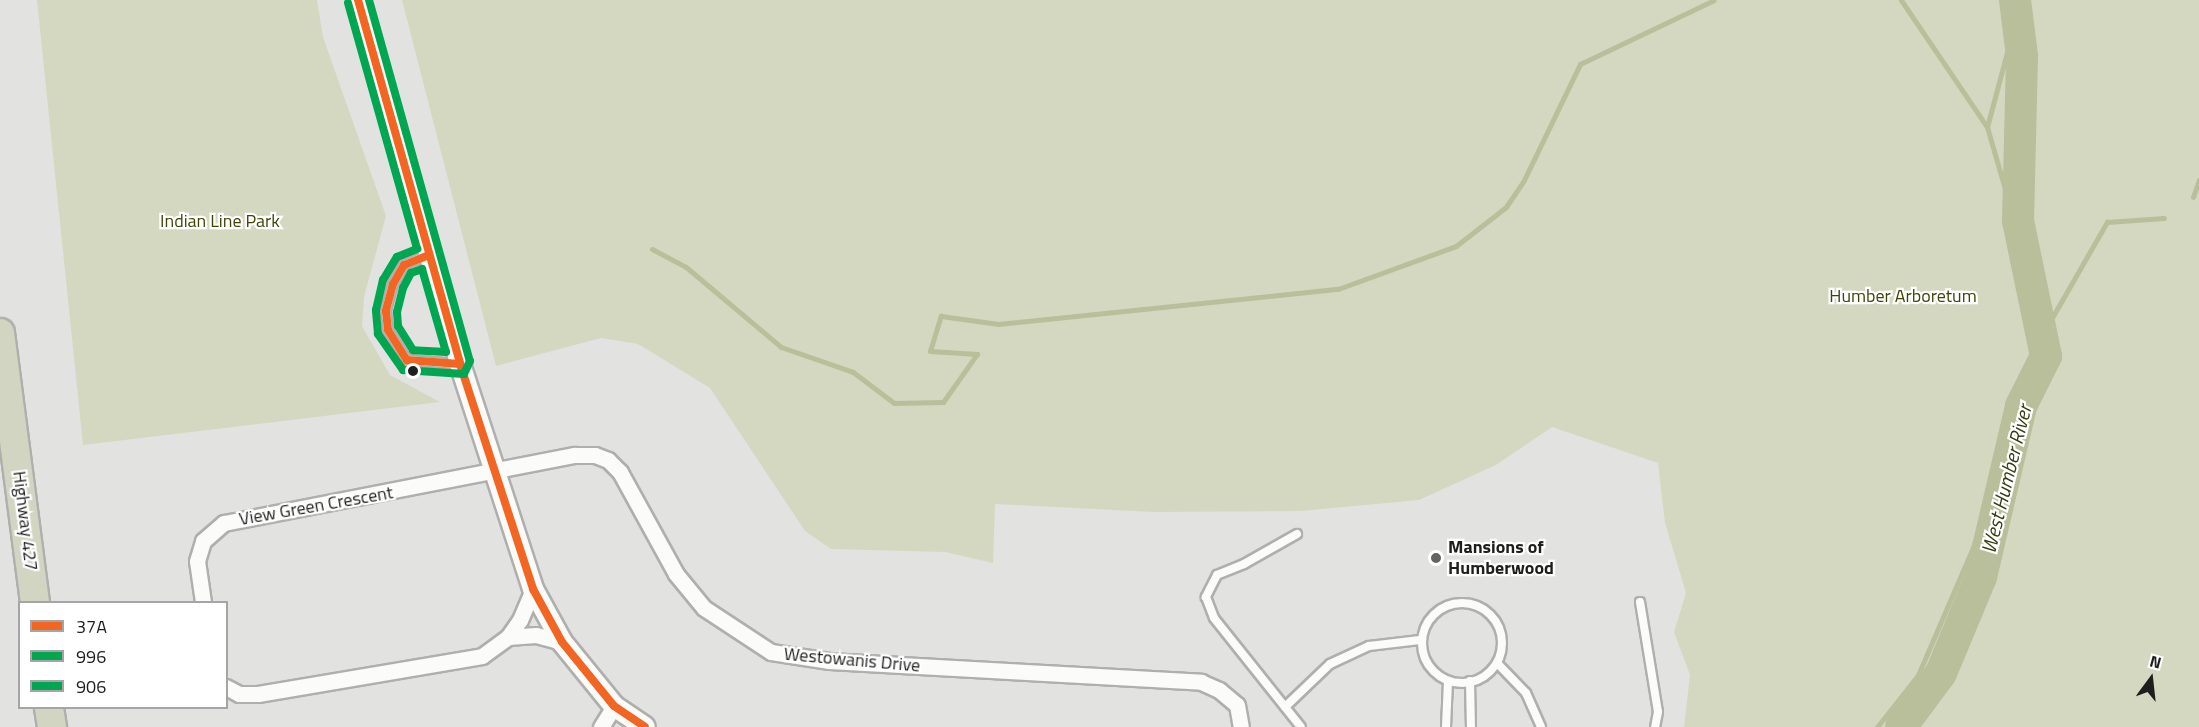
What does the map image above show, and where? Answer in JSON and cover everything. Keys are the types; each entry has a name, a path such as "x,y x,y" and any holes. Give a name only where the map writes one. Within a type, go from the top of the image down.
{"highway":[{"name":"Highway 427","path":"0,333 35,601"},
{"path":"49,709 52,727"}],"street":[{"path":"360,1 391,129 460,364 498,472 532,589 562,642 614,706 645,727"},
{"name":"Westowanis Drive","path":"498,472 574,455 595,455 608,460 620,472 676,574 697,600 727,627 771,652 829,661 1201,682 1230,698 1237,705 1241,727"},
{"name":"View Green Crescent","path":"203,601 197,561 203,541 224,523 498,472"},
{"path":"228,688 239,694 258,694 482,656 508,637 520,620 532,589"},
{"path":"508,637 536,635 562,642"},
{"path":"602,727 614,706"}],"lane":[{"path":"429,255 404,265 393,284 387,296 388,330 407,360 460,364"},
{"path":"1297,534 1244,564 1217,575 1206,597 1214,618 1301,727"},
{"path":"1640,602 1658,712 1655,727"},
{"path":"1451,603 1484,608 1501,629 1503,650 1498,664 1479,681 1448,682 1424,660 1420,640 1433,613 1451,603"},
{"path":"1285,707 1330,664 1369,646 1420,640"},
{"path":"1498,664 1526,693 1542,727"},
{"path":"1470,681 1471,727"},
{"path":"1446,727 1448,682"}],"green space":[{"name":"Indian Line Park","path":"37,0 317,0 323,37 386,216 364,297 362,326 390,375 440,402 83,445"},
{"name":"Humber Arboretum","path":"402,0 2199,0 2199,727 1684,727 1690,675 1674,632 1686,593 1665,523 1658,463 1552,427 1496,465 1419,500 1301,511 1153,512 995,504 993,563 945,552 831,549 805,531 710,388 638,344 601,338 496,366"}],"waterway":[{"path":"652,249 686,267 781,347 853,372 894,403 943,402 977,354 930,351 941,316 998,324 1338,289 1456,246 1506,207 1524,180 1580,64 1714,0"},
{"path":"1901,0 1987,127 2017,230 2023,276 2037,313 2037,342"},
{"name":"West Humber River","path":"1901,727 1941,673 1981,577 2021,406 2046,356 2018,221 2022,56 2015,0"},
{"path":"1987,127 2021,0"},
{"path":"2193,197 2199,180"},
{"path":"1877,727 1918,675 1989,510 2037,344 2107,222 2164,218"}],"transit line":[{"name":"37A","path":"358,0 460,364 533,589 562,642 614,706 645,727"},
{"name":"906","path":"369,0 470,361 464,374 403,370 378,334 376,310 383,280 397,257 417,249"},
{"name":"996","path":"348,3 417,249"},
{"name":"37A","path":"429,255 404,265 393,284 386,311 388,330 407,360 460,364"},
{"name":"996","path":"422,269 446,352 413,350 398,326 397,312 403,288 411,273 422,269"}],"place":[{"name":"Mansions of Humberwood","path":"1436,558"}]}
